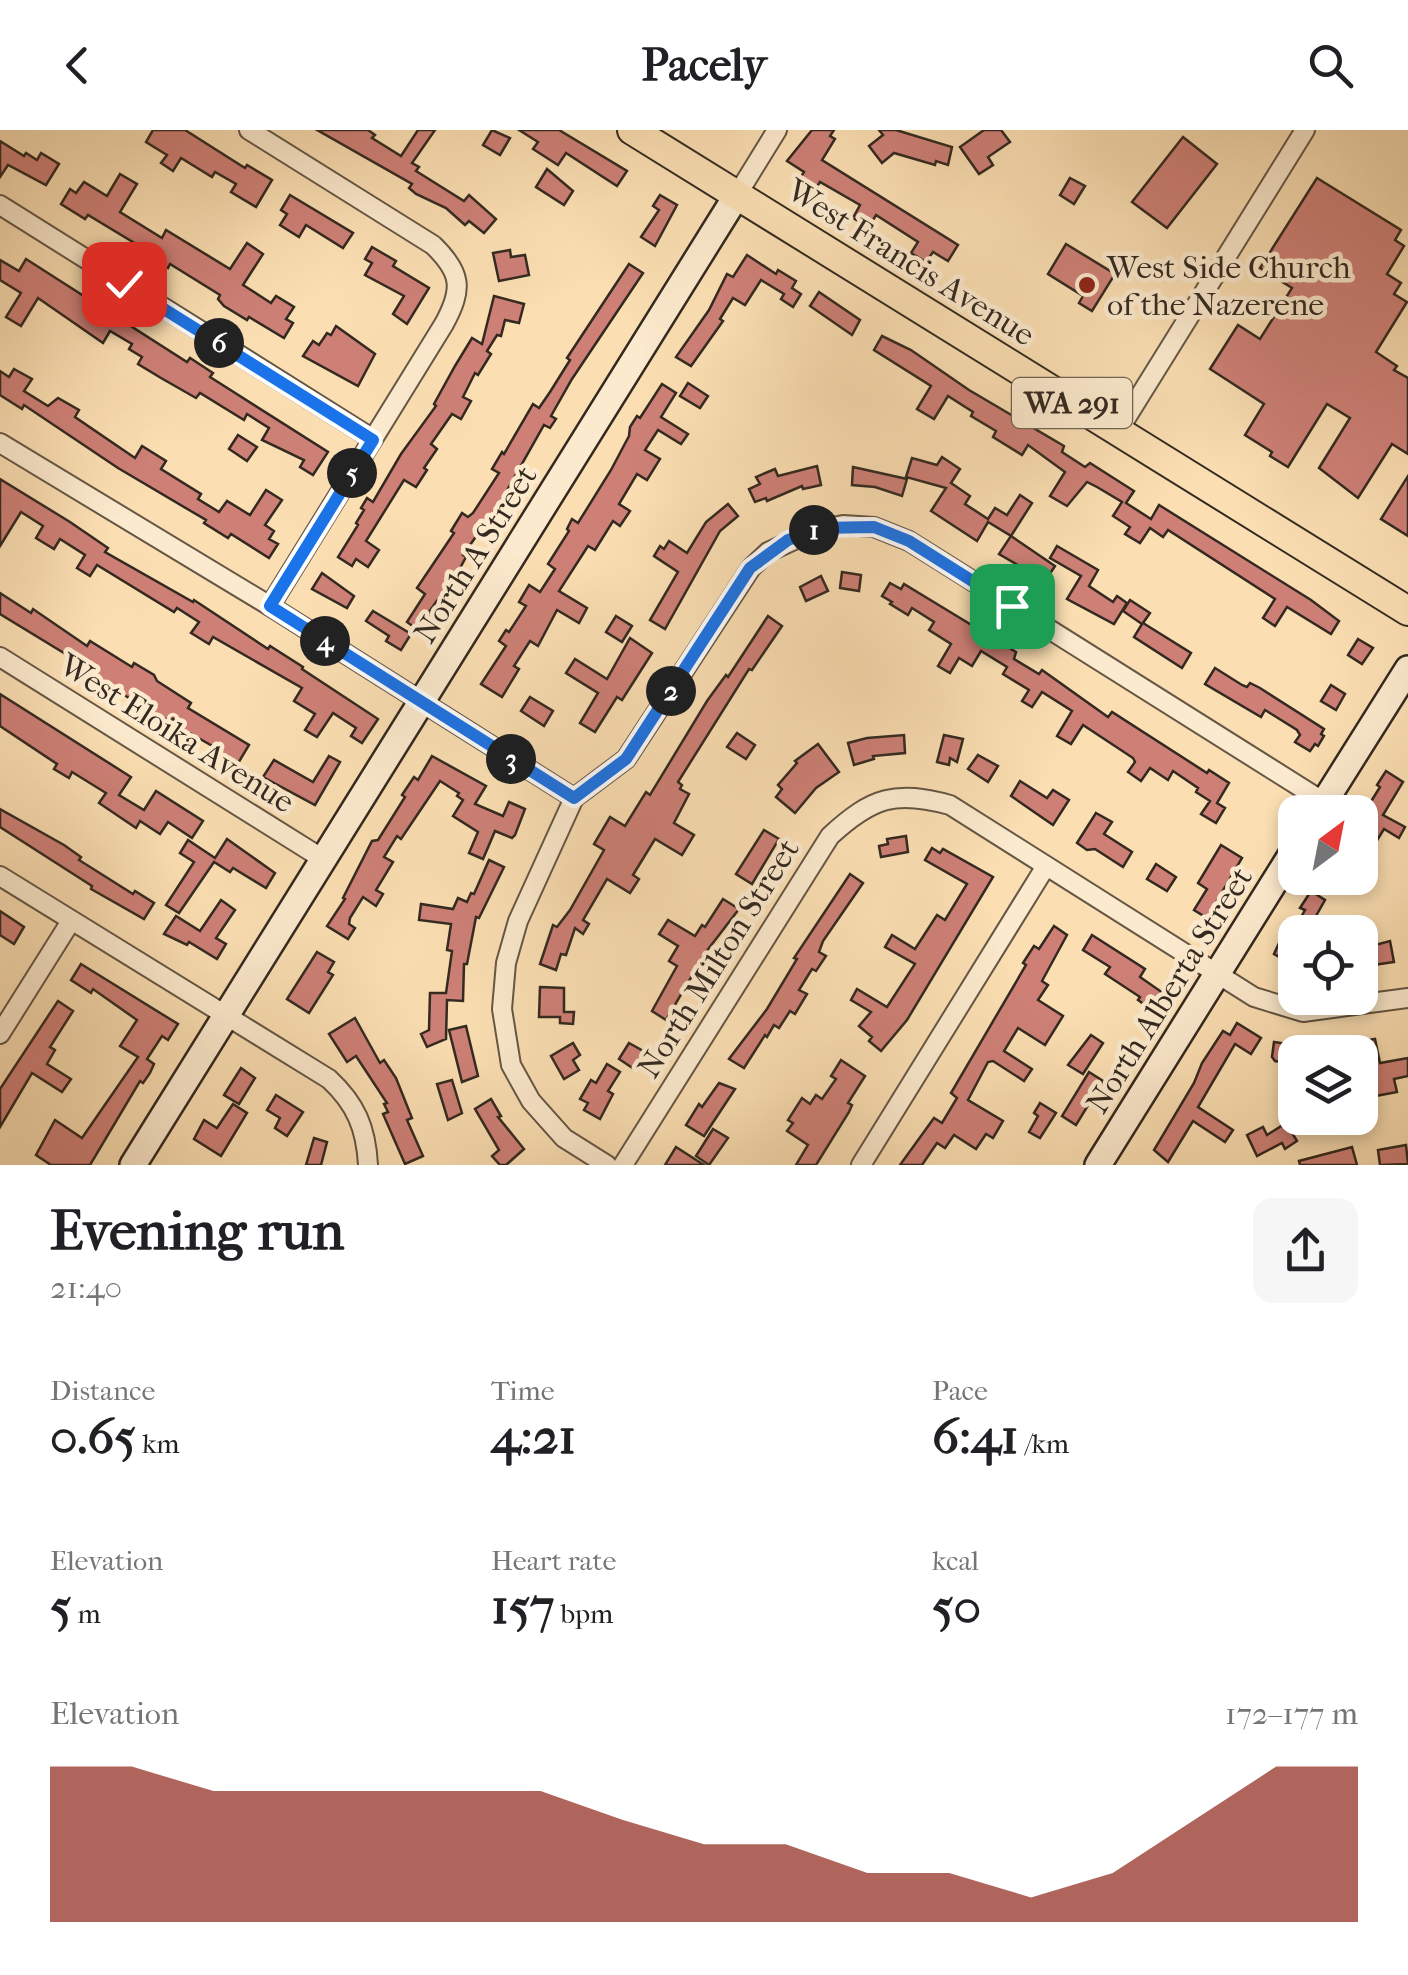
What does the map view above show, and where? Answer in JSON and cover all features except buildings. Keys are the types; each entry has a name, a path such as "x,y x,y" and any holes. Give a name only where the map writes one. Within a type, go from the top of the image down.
{"main road":[{"name":"West Francis Avenue","path":"632,130 1408,611"}],"street":[{"path":"251,130 432,245 448,260 458,280 456,302 444,324 270,606"},
{"name":"North A Street","path":"133,1165 777,130"},
{"path":"1118,430 1305,130"},
{"path":"0,205 373,440"},
{"path":"0,443 270,606 574,798"},
{"path":"607,1165 564,1138 531,1100 511,1065 502,1009 506,963 518,921 574,798 626,759 750,568 768,552 816,530 843,526 874,527 909,541 1302,795"},
{"name":"West Eloika Avenue","path":"0,657 323,859"},
{"path":"1329,795 1408,668"},
{"name":"North Milton Street","path":"623,1165 830,836 850,817 881,801 914,796 950,806 1046,866"},
{"path":"861,1165 1046,866 1254,997 1304,1012 1408,998"},
{"path":"0,876 329,1079 348,1098 363,1126 368,1165"},
{"name":"North Alberta Street","path":"1098,1165 1278,876"},
{"path":"0,1034 71,921"}],"place":[{"name":"West Side Church of the Nazerene","path":"1087,285"}],"route":[{"path":"124,284 373,440 270,606 574,798 626,759 750,568 788,540 820,528 874,527 909,541 1012,606"}]}
